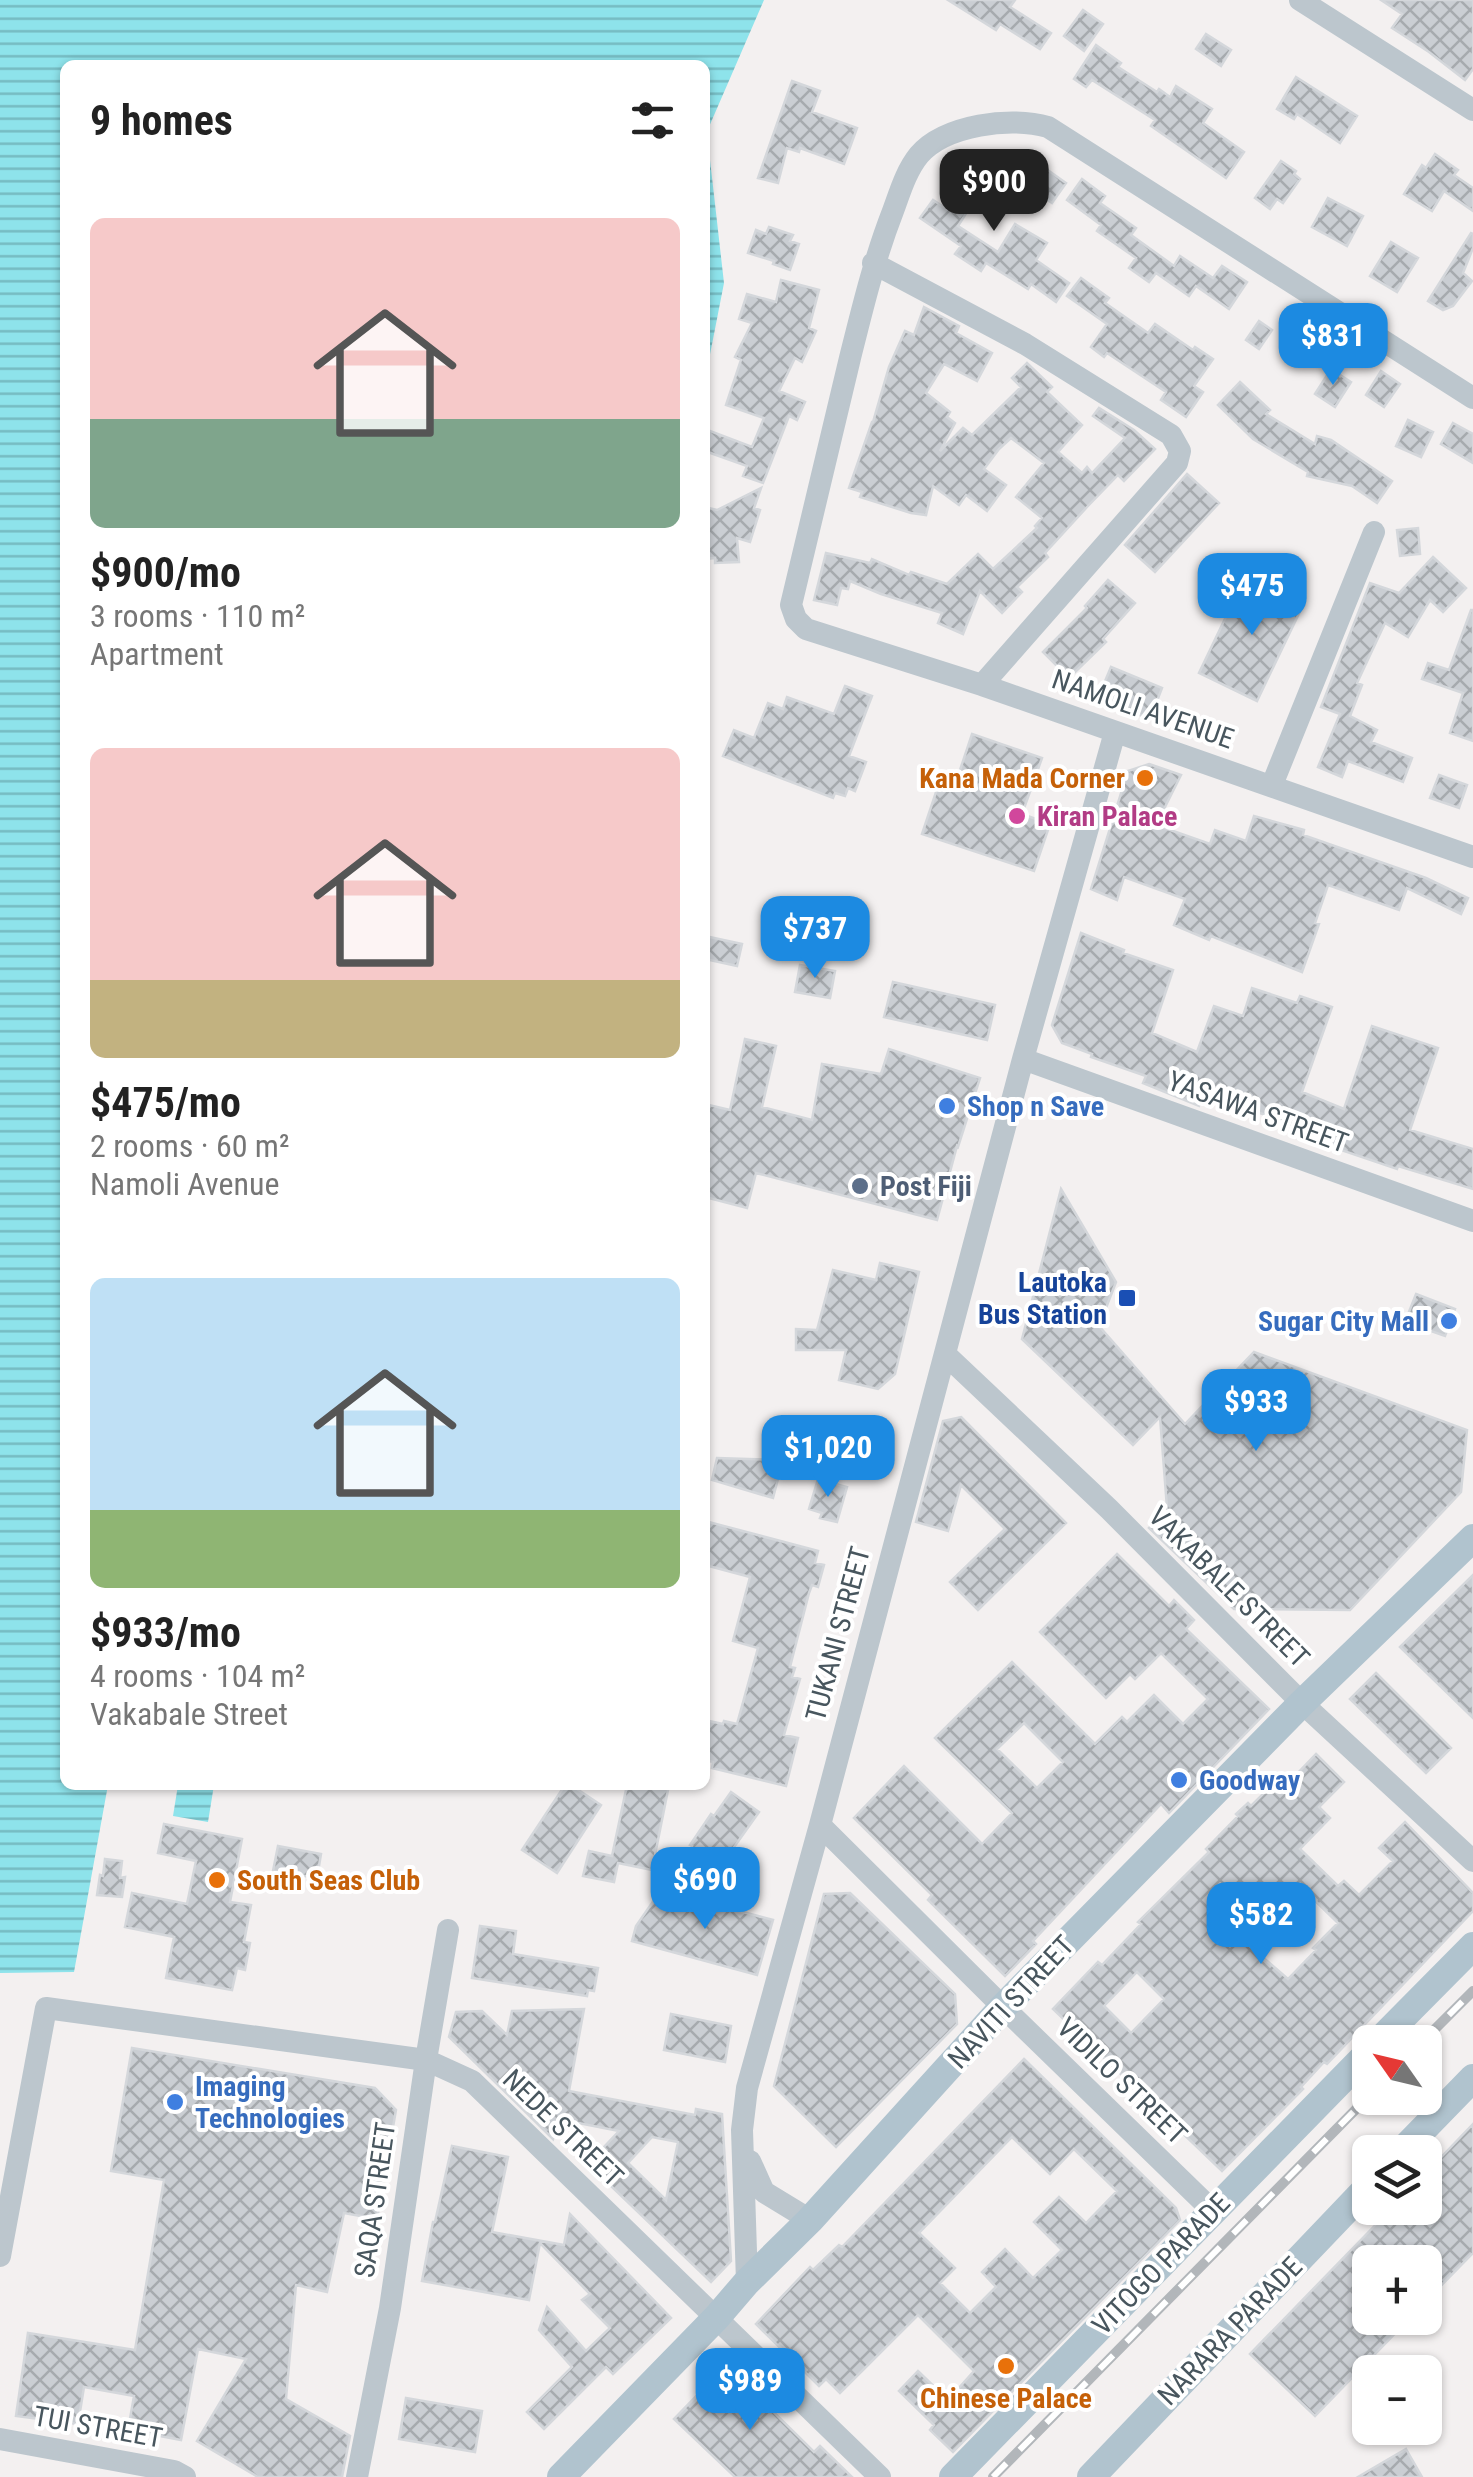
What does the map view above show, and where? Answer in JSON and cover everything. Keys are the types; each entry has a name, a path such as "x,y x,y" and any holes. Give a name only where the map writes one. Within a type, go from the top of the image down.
{"main road":[{"name":"NAVITI STREET","path":"562,2477 810,2220 1003,2007 1302,1703 1473,1538"},
{"path":"1395,2025 1473,1946"},
{"name":"VITOGO PARADE","path":"953,2477 1352,2069"},
{"path":"1418,2135 1473,2078"},
{"name":"NARARA PARADE","path":"1091,2477 1352,2204"}],"street":[{"path":"1300,0 1473,110"},
{"path":"982,685 1177,463 1180,451 1171,435 1025,344 874,263 905,178 915,160 939,138 998,122 1048,127 1473,398"},
{"name":"NAMOLI AVENUE","path":"874,263 791,604 796,619 806,628 982,685 1473,857"},
{"path":"1272,785 1374,532"},
{"name":"TUKANI STREET","path":"747,2282 743,2114 748,2088 1022,1059 1115,732"},
{"name":"YASAWA STREET","path":"1022,1059 1473,1221"},
{"name":"VAKABALE STREET","path":"945,1354 1109,1510 1302,1703 1473,1861"},
{"name":"VIDILO STREET","path":"820,1824 1213,2211"},
{"name":"SAQA STREET","path":"357,2477 390,2308 448,1930"},
{"name":"NEDE STREET","path":"0,2256 46,2008 426,2060 472,2081 880,2477"},
{"name":"TUKANI STREET","path":"744,2149 764,2192 810,2220"},
{"name":"TUI STREET","path":"0,2440 174,2471 185,2477"}],"water":[{"path":"0,0 764,0 710,124 710,60 60,60 60,1790 107,1790 74,1972 0,1973"},
{"path":"710,160 724,283 710,354"},
{"path":"177,1790 213,1790 208,1822 173,1816"}],"building":[{"path":"948,0 1015,0 1010,7 1051,33 1040,49 1000,24 996,30"},
{"path":"1381,0 1473,0 1473,69 1465,80 1392,28 1402,14"},
{"path":"1083,10 1103,24 1084,51 1064,36"},
{"path":"1206,34 1231,50 1221,66 1196,49"},
{"path":"1096,45 1121,63 1118,67 1157,92 1159,89 1170,97 1176,86 1212,109 1203,123 1244,152 1226,178 1151,126 1155,120 1092,80 1086,87 1074,79"},
{"path":"1296,77 1357,116 1340,143 1297,114 1294,119 1277,109"},
{"path":"792,81 820,91 812,112 857,128 844,164 800,148 799,152 787,148 778,183 758,178"},
{"path":"1435,154 1458,170 1454,175 1473,188 1473,211 1444,191 1432,211 1404,194 1422,165 1426,168"},
{"path":"1281,161 1296,171 1294,174 1300,179 1283,203 1277,199 1270,209 1255,198"},
{"path":"1003,166 1004,204 972,204 958,226 998,252 1015,224 1047,243 1036,260 1069,283 1056,302 1031,284 1028,289 986,263 981,271 955,254 961,246 920,218 933,200 947,209 964,184 964,167"},
{"path":"1042,166 1066,183 1052,203 1028,186"},
{"path":"1082,179 1105,196 1100,203 1136,228 1131,235 1174,266 1180,256 1213,278 1222,266 1247,282 1229,309 1196,286 1189,296 1156,273 1149,282 1129,268 1136,258 1097,231 1101,225 1067,200"},
{"path":"1328,198 1363,216 1347,246 1312,227"},
{"path":"769,227 793,235 790,241 799,244 790,270 748,253 756,230 766,234"},
{"path":"1471,233 1473,248 1463,273 1472,281 1453,306 1443,310 1428,301"},
{"path":"1391,242 1418,258 1397,292 1370,276"},
{"path":"1081,278 1109,298 1105,303 1148,333 1155,324 1213,359 1194,386 1203,392 1186,417 1161,400 1166,392 1107,353 1104,357 1091,347 1107,324 1067,296"},
{"path":"781,280 819,290 809,328 816,331 802,362 795,358 779,391 805,402 797,420 789,416 763,483 743,476 747,466 710,453 710,431 752,447 764,418 726,405 741,360 735,357 752,323 739,319 747,294 776,302"},
{"path":"924,307 959,326 956,333 992,353 977,381 944,364 926,393 950,412 947,417 955,423 940,451 963,428 972,435 1021,387 1012,378 1027,363 1052,387 1047,392 1082,425 1058,452 1082,473 1087,467 1092,473 1125,438 1093,416 1099,408 1155,449 1124,481 1118,475 1087,507 1045,553 1048,557 1017,587 1022,592 1002,613 980,591 963,634 938,623 942,613 850,581 848,589 841,588 837,605 814,600 826,553 870,563 872,559 909,575 911,572 947,584 978,554 993,569 1037,528 1042,518 1016,497 1044,463 1011,438 984,469 1006,485 987,511 966,495 959,505 933,486 926,515 860,497 862,492 849,488 889,367 905,331 914,335"},
{"path":"1259,321 1272,330 1259,349 1246,340"},
{"path":"1298,321 1340,345 1326,367 1285,342"},
{"path":"1331,369 1351,382 1335,407 1315,394"},
{"path":"1381,371 1400,384 1384,407 1366,395"},
{"path":"1240,382 1270,410 1266,414 1315,444 1317,436 1331,440 1392,481 1377,503 1352,486 1307,476 1308,472 1253,439 1218,405"},
{"path":"1408,420 1433,432 1421,457 1396,446"},
{"path":"1453,423 1473,434 1473,463 1441,444"},
{"path":"1187,474 1219,503 1155,572 1125,545"},
{"path":"761,488 754,508 760,510 750,542 737,538 739,562 715,563 715,558 710,558 710,508 717,510"},
{"path":"1418,528 1420,554 1400,556 1397,530"},
{"path":"1433,557 1466,588 1443,612 1430,600 1408,637 1385,623 1357,683 1362,685 1350,716 1377,730 1371,742 1412,758 1403,782 1348,761 1342,777 1318,767 1340,714 1321,707 1370,583 1399,593"},
{"path":"1246,575 1304,603 1257,701 1199,673"},
{"path":"1108,580 1135,603 1103,639 1106,642 1069,678 1043,652 1087,608"},
{"path":"1471,610 1473,741 1450,733 1463,693 1422,679 1428,663 1449,670"},
{"path":"1111,667 1162,688 1150,719 1098,698"},
{"path":"845,686 872,696 849,756 866,762 855,791 848,788 845,796 835,793 833,798 723,756 734,730 754,738 768,703 783,709 787,697 834,714"},
{"path":"972,734 1042,758 1022,814 1050,824 1034,871 922,834 938,786 953,791"},
{"path":"1149,764 1181,775 1156,825 1210,844 1215,830 1246,841 1254,816 1304,830 1303,835 1426,878 1468,898 1461,914 1407,888 1399,910 1328,885 1302,972 1174,925 1185,899 1124,877 1117,900 1091,889 1128,771"},
{"path":"1439,775 1467,785 1459,808 1430,798"},
{"path":"1081,933 1173,970 1152,1033 1197,1052 1214,1006 1243,1016 1252,988 1297,1003 1300,996 1332,1007 1302,1092 1344,1109 1372,1026 1438,1048 1410,1130 1473,1149 1473,1189 1332,1147 1333,1141 1205,1092 1199,1106 1143,1083 1146,1076 1062,1043 1052,1025"},
{"path":"710,937 742,944 737,966 710,960"},
{"path":"800,965 835,971 830,998 795,992"},
{"path":"893,982 995,1005 987,1040 884,1017"},
{"path":"745,1039 776,1046 762,1107 812,1120 822,1064 881,1074 889,1049 980,1078 937,1220 756,1173 747,1208 710,1198 710,1105 730,1110"},
{"path":"1061,1189 1116,1282 1099,1326 1185,1424 1254,1352 1467,1430 1461,1492 1350,1610 1234,1609 1149,1528 1167,1508 1160,1417 1133,1445 1022,1339"},
{"path":"880,1263 919,1272 895,1374 878,1389 839,1380 846,1350 796,1350 796,1329 817,1330 833,1270 876,1280"},
{"path":"1416,1294 1455,1309 1445,1336 1405,1322"},
{"path":"961,1417 1066,1523 978,1610 950,1582 1005,1529 961,1485 948,1531 916,1522 943,1421"},
{"path":"717,1458 783,1460 773,1498 712,1480"},
{"path":"818,1479 847,1487 837,1522 820,1518 822,1513 809,1509"},
{"path":"710,1522 818,1551 815,1563 824,1565 818,1587 812,1585 809,1593 790,1667 795,1668 792,1677 800,1679 784,1735 798,1738 786,1786 712,1768 710,1761 710,1721 737,1724 758,1648 733,1641 750,1577 710,1566"},
{"path":"1117,1554 1169,1606 1174,1600 1194,1620 1186,1629 1269,1709 1169,1813 1161,1804 1005,1976 928,1900 932,1895 854,1818 904,1766 982,1844 1012,1813 935,1738 1012,1662 1095,1744 1122,1717 1127,1722 1154,1695 1183,1724 1208,1699 1161,1653 1135,1679 1130,1674 1106,1698 1040,1632","holes":["1024,1723 1063,1762 1037,1788 997,1749"]},
{"path":"1473,1575 1473,1718 1400,1647"},
{"path":"1376,1673 1451,1748 1426,1773 1350,1699"},
{"path":"1316,1754 1344,1782 1319,1807 1330,1818 1300,1849 1338,1886 1344,1881 1359,1895 1393,1861 1379,1848 1405,1822 1473,1893 1473,1911 1364,2025 1352,2025 1352,2038 1327,2064 1324,2062 1303,2089 1222,2171 1053,2009 1098,1962 1102,1965 1141,1924 1138,1922 1209,1852 1206,1849 1236,1814 1248,1803 1251,1806 1284,1773 1291,1780","holes":["1302,1888 1338,1923 1288,1979 1244,1941","1137,1972 1164,1999 1131,2033 1104,2006"]},
{"path":"562,1790 578,1790 601,1805 557,1873 522,1850"},
{"path":"626,1790 668,1790 652,1870 618,1863 614,1882 583,1876 589,1851 612,1856"},
{"path":"731,1792 759,1812 722,1864 719,1862 705,1880 681,1862 711,1814 714,1816"},
{"path":"164,1824 242,1839 230,1902 251,1905 244,1942 250,1943 245,1970 237,1968 232,1990 166,1978 174,1937 125,1927 132,1893 187,1904 196,1861 158,1853"},
{"path":"278,1846 321,1854 317,1878 273,1871"},
{"path":"105,1859 122,1861 122,1897 97,1895"},
{"path":"661,1890 773,1920 757,1975 632,1941 636,1926"},
{"path":"850,1893 955,1994 957,2024 836,2147 774,2086 824,1894"},
{"path":"480,1926 516,1931 513,1954 598,1968 594,1991 588,1990 587,1996 472,1978"},
{"path":"584,2009 569,2091 695,2115 696,2109 722,2114 731,2261 711,2282 588,2164 619,2131 558,2119 553,2139 449,2037 456,2012 482,2011 507,2035 512,2011","holes":["652,2137 678,2142 666,2200 628,2163"]},
{"path":"671,2014 731,2026 725,2062 664,2050"},
{"path":"132,2048 375,2088 396,2110 377,2219 344,2213 327,2292 296,2285 286,2399 350,2436 342,2477 258,2477 197,2441 246,2359 198,2349 181,2440 128,2430 134,2396 84,2387 78,2424 16,2416 28,2333 135,2350 164,2180 111,2171"},
{"path":"1024,2059 1176,2208 1180,2220 953,2452 930,2430 934,2425 899,2391 918,2371 948,2400 974,2371 918,2315 840,2393 826,2379 819,2386 756,2324 810,2267 813,2270 839,2245 842,2247","holes":["1012,2137 1050,2174 1074,2149 1117,2191 1086,2223 1059,2197 1034,2222 1062,2250 1033,2278 1005,2249 982,2272 996,2287 970,2313 940,2283 955,2268 919,2233"]},
{"path":"1473,2124 1473,2253 1442,2285 1442,2245 1356,2245 1375,2225 1442,2225 1442,2156"},
{"path":"452,2146 508,2157 492,2232 564,2245 570,2214 671,2318 613,2374 606,2367 544,2429 527,2412 572,2367 539,2330 547,2307 586,2351 610,2328 582,2300 590,2294 540,2243 529,2300 422,2281"},
{"path":"1352,2249 1352,2335 1394,2335 1374,2355 1352,2355 1352,2378 1315,2416 1250,2354"},
{"path":"724,2363 814,2452 820,2446 852,2477 735,2477 674,2419"},
{"path":"406,2398 482,2411 475,2452 399,2439"},
{"path":"1406,2449 1422,2477 1358,2477"}],"railway":[{"path":"1439,2025 1473,1991"},
{"path":"993,2477 1352,2113"}],"place":[{"name":"Kana Mada Corner","path":"1145,778"},
{"name":"Kiran Palace","path":"1017,816"},
{"name":"Shop n Save","path":"947,1106"},
{"name":"Post Fiji","path":"860,1186"},
{"name":"Lautoka Bus Station","path":"1127,1298"},
{"name":"Sugar City Mall","path":"1449,1321"},
{"name":"Goodway","path":"1179,1780"},
{"name":"South Seas Club","path":"217,1880"},
{"name":"Imaging Technologies","path":"175,2102"},
{"name":"Chinese Palace","path":"1006,2366"}]}
